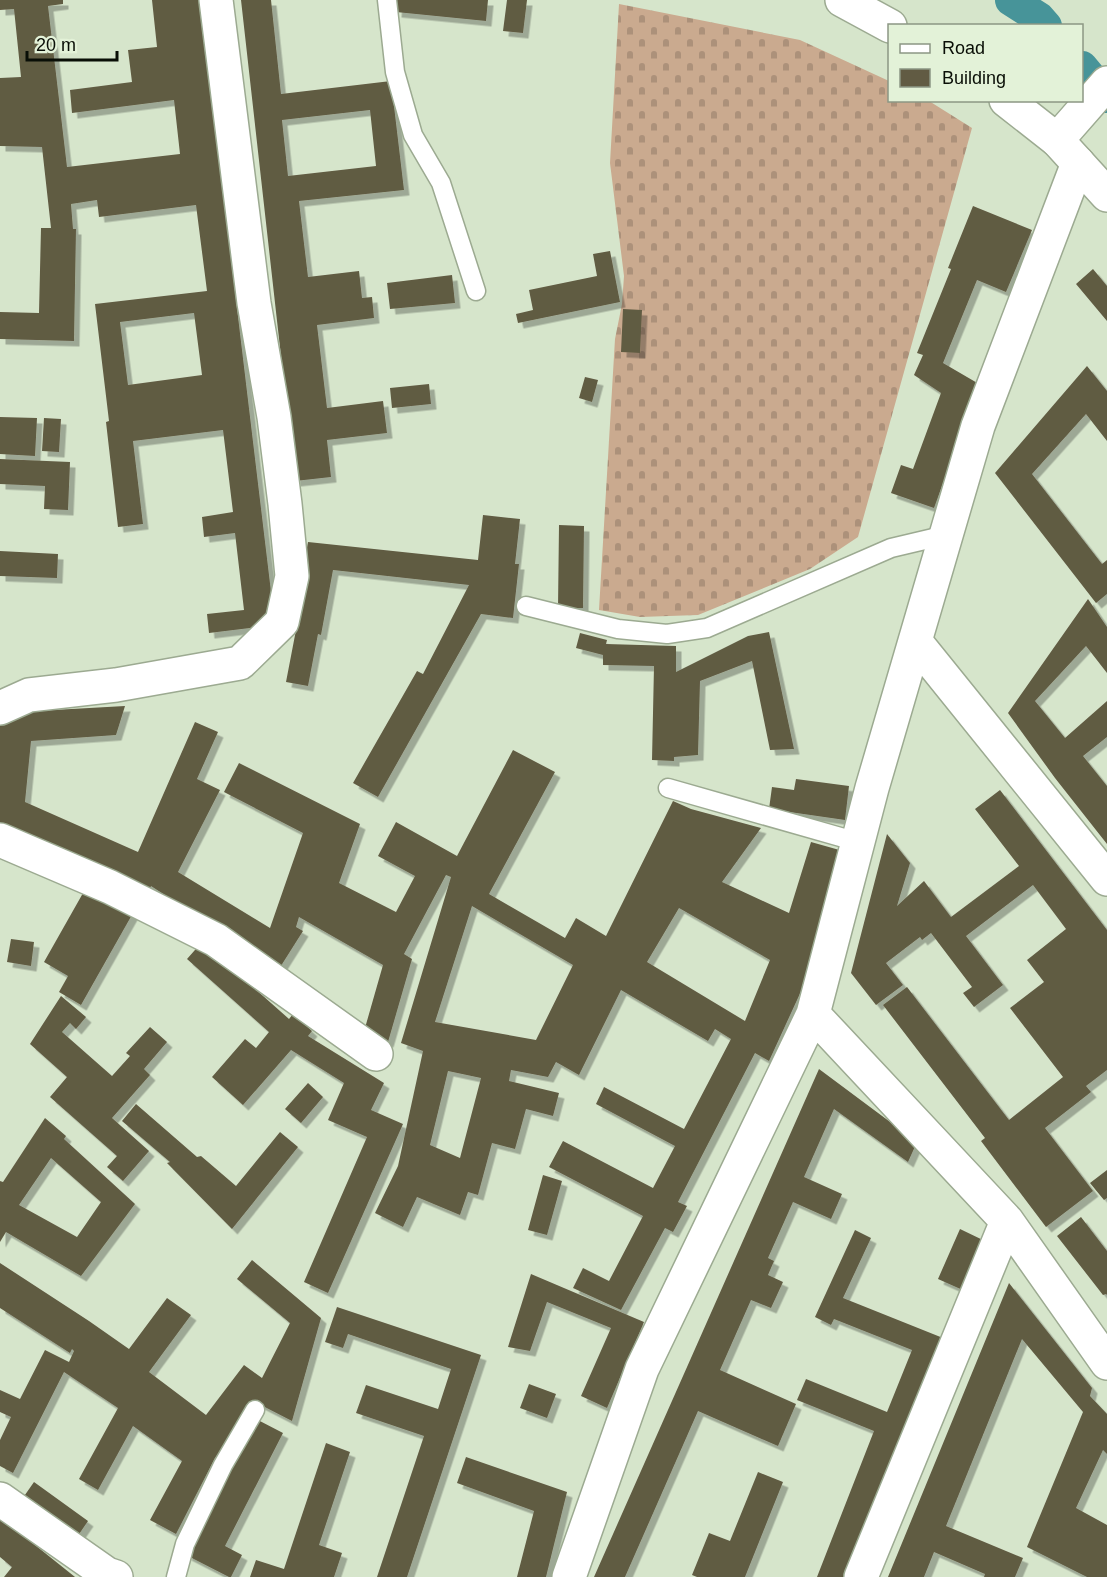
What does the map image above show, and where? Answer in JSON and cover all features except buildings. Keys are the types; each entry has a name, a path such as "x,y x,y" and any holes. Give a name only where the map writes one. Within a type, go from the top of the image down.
{"street":[{"path":"0,708 29,695 116,685 240,663 282,622 292,576 285,504 254,303 216,0"},
{"path":"842,0 888,25"},
{"path":"568,1577 642,1369 813,1014 872,788 978,426 1067,152 1107,83"},
{"path":"1008,102 1067,152 1107,195"},
{"path":"915,641 1107,879"},
{"path":"0,840 110,887 216,939 376,1054"},
{"path":"813,1014 1007,1221 1107,1363"},
{"path":"861,1577 1007,1221"},
{"path":"0,1499 107,1574 116,1577"}],"lane":[{"path":"387,0 395,72 412,135 441,183 476,291"},
{"path":"526,606 618,629 668,634 707,628 891,548 946,535"},
{"path":"668,788 858,842"},
{"path":"176,1577 185,1544 223,1465 255,1410"}],"green space":[{"path":"619,4 800,40 888,81 888,102 931,102 972,128 858,537 810,569 698,615 640,617 599,610 615,339 622,304 624,276 610,163"}],"waterway":[{"path":"1011,0 1044,24"},
{"path":"1083,68 1107,97"}]}
